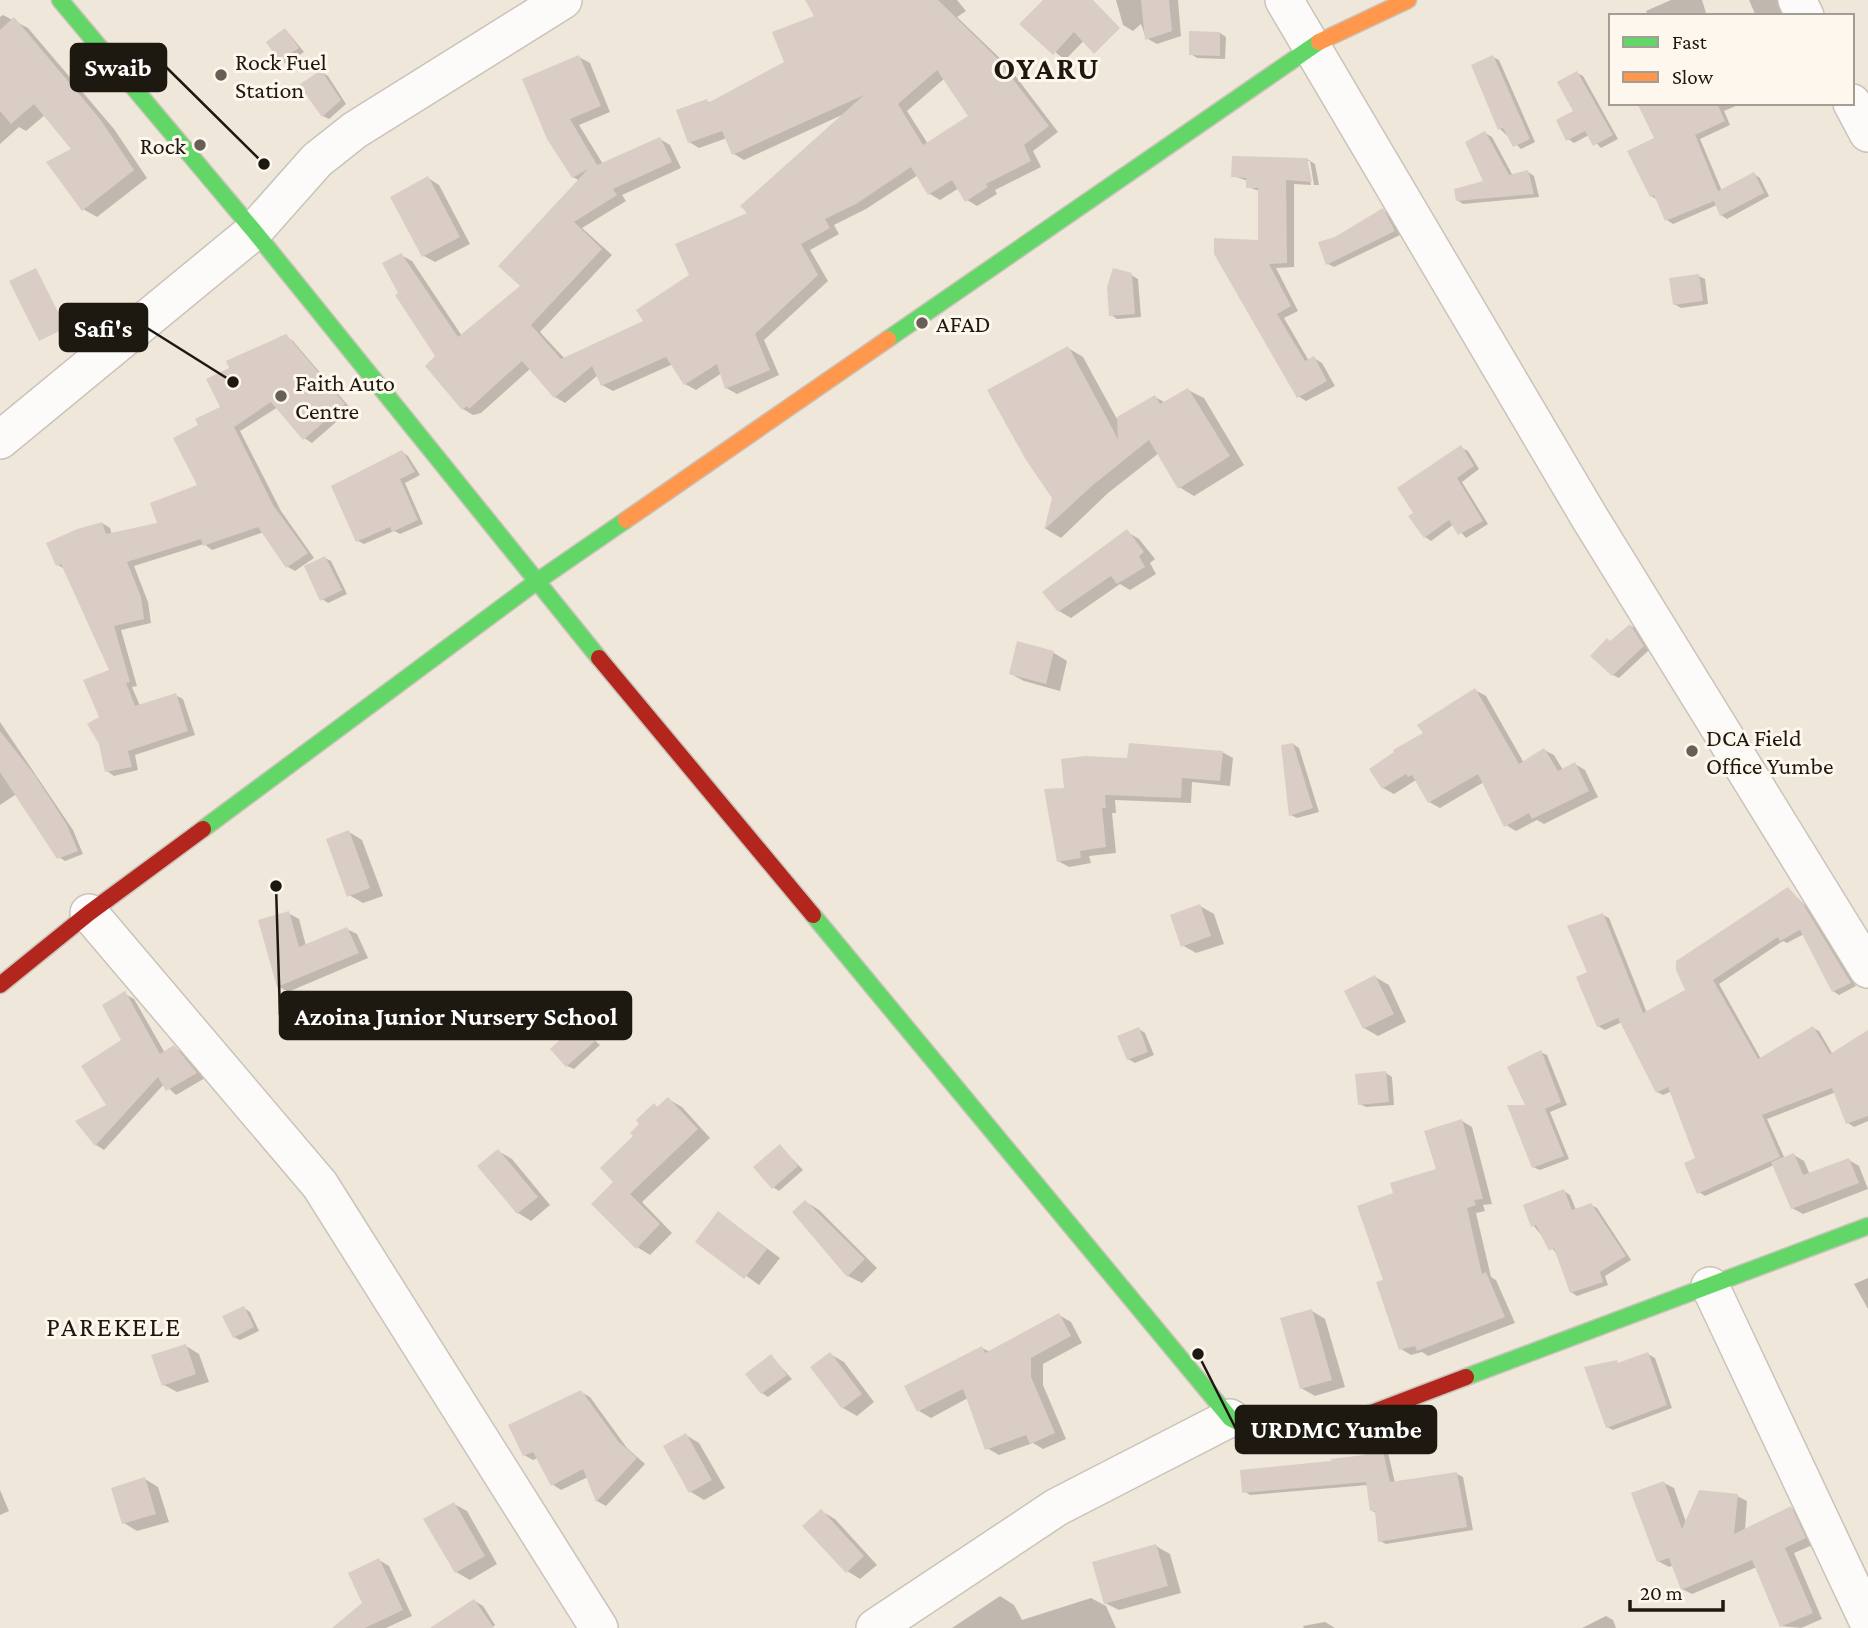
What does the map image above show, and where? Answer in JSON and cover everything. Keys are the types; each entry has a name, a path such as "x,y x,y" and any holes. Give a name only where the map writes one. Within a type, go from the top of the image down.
{"street":[{"path":"60,0 254,231 536,582 1230,1418 1272,1439 1306,1438 1868,1226"},
{"path":"0,440 254,231 317,160 355,130 563,0"},
{"path":"1284,0 1588,515 1868,969"},
{"path":"0,985 89,913 536,582 1310,47 1408,0"},
{"path":"1853,105 1868,133"},
{"path":"89,913 174,1009 320,1185 598,1628"},
{"path":"1710,1286 1868,1620"},
{"path":"875,1628 1057,1507 1230,1418"}],"building":[{"path":"805,0 938,0 996,57 1049,126 1024,145 1031,161 986,184 988,187 965,202 952,180 928,195 911,167 856,204 825,219 830,228 801,244 818,275 755,334 770,370 725,389 717,364 684,385 666,357 601,386 592,366 554,398 522,361 469,409 467,406 462,410 425,366 435,356 395,295 398,293 382,263 401,253 458,337 520,286 498,266 588,169 572,178 547,139 522,79 579,55 601,106 570,119 597,165 660,137 672,162 613,189 617,195 574,222 602,249 531,325 561,359 643,321 636,310 689,275 675,244 747,213 740,206 864,95 732,155 722,131 688,143 676,110 707,99 708,103 784,62 772,32 814,16","holes":["937,70 968,116 923,145 898,104"]},
{"path":"1043,0 1093,0 1120,28 1094,54 1074,32 1053,55 1019,24"},
{"path":"1141,0 1169,0 1172,31 1145,40"},
{"path":"14,17 100,119 134,170 82,211 46,162 71,149 34,104 11,124 0,111 0,30"},
{"path":"285,28 299,48 279,61 266,42"},
{"path":"1189,31 1220,32 1220,56 1189,55"},
{"path":"1493,55 1530,139 1513,147 1503,128 1498,130 1471,65"},
{"path":"321,70 341,100 322,117 299,85"},
{"path":"1577,71 1613,135 1593,146 1585,131 1566,141 1556,120 1573,111 1557,82"},
{"path":"1638,105 1718,105 1725,121 1695,135 1718,191 1754,172 1764,193 1720,216 1714,201 1665,221 1654,195 1650,197 1627,151 1654,138"},
{"path":"1485,131 1509,175 1528,170 1534,194 1456,201 1454,189 1483,181 1465,142"},
{"path":"1232,156 1307,158 1312,182 1286,180 1287,263 1269,264 1291,306 1277,314 1305,361 1314,356 1327,381 1297,398 1214,254 1214,238 1258,240 1258,188 1246,188 1246,178 1231,177"},
{"path":"428,176 460,237 422,257 390,197"},
{"path":"1383,208 1395,231 1326,265 1318,242 1335,237"},
{"path":"36,268 66,328 39,341 9,281"},
{"path":"1113,268 1132,273 1135,314 1109,316 1107,287"},
{"path":"1699,274 1703,301 1673,305 1669,278"},
{"path":"286,334 345,404 303,440 271,402 234,427 273,505 308,553 286,568 258,527 203,546 201,539 127,562 141,597 144,619 114,626 130,682 126,683 135,706 176,693 188,731 128,751 132,767 105,772 99,744 87,724 99,717 83,680 109,670 61,564 56,566 46,543 77,529 102,522 106,534 157,523 150,503 197,485 173,438 198,425 195,419 220,407 206,379 229,368 226,361"},
{"path":"1068,346 1118,439 1117,417 1155,395 1160,404 1188,388 1230,456 1178,489 1149,440 1093,485 1044,530 1052,498 1026,460 987,390"},
{"path":"1461,445 1474,466 1457,478 1483,521 1458,535 1449,520 1424,538 1408,516 1413,513 1397,488"},
{"path":"402,450 415,472 400,479 418,520 392,532 390,527 356,542 331,486"},
{"path":"1127,529 1144,552 1139,556 1145,567 1117,584 1111,576 1058,612 1042,592"},
{"path":"325,556 342,590 320,601 304,566"},
{"path":"1630,624 1644,646 1612,676 1590,656 1607,638 1610,641"},
{"path":"1017,641 1054,651 1046,684 1009,674"},
{"path":"1475,688 1519,764 1544,748 1558,771 1575,762 1589,791 1532,819 1529,813 1504,827 1478,774 1428,803 1412,775 1408,777 1406,774 1382,789 1369,769 1394,752 1393,750 1423,733 1417,725"},
{"path":"0,731 34,774 67,825 78,851 57,859 0,772"},
{"path":"1129,743 1223,751 1220,781 1182,778 1181,798 1105,795 1106,808 1102,808 1106,847 1080,851 1081,858 1057,862 1044,789 1064,788 1061,759 1085,756 1127,758"},
{"path":"1293,743 1313,808 1289,816 1281,745"},
{"path":"349,830 370,888 347,897 326,839"},
{"path":"1788,887 1803,904 1851,983 1832,992 1800,930 1780,941 1778,937 1713,980 1758,1059 1813,1026 1830,1054 1868,1030 1868,1116 1846,1124 1832,1088 1762,1115 1780,1157 1697,1194 1684,1163 1695,1158 1668,1087 1656,1093 1618,1018 1597,1027 1576,977 1587,972 1567,926 1603,913 1643,1013 1685,990 1676,970 1676,961"},
{"path":"1200,904 1211,936 1181,947 1170,915"},
{"path":"289,911 299,947 347,927 359,953 277,987 258,920"},
{"path":"1375,975 1394,1014 1363,1029 1344,991"},
{"path":"125,991 160,1054 174,1045 197,1073 166,1091 158,1077 95,1146 75,1121 106,1105 81,1066 121,1040 102,1005"},
{"path":"578,1023 595,1041 566,1067 550,1049"},
{"path":"1139,1027 1148,1052 1127,1060 1117,1036"},
{"path":"1541,1050 1561,1102 1545,1109 1564,1156 1532,1168 1507,1105 1525,1105 1507,1067"},
{"path":"1386,1071 1389,1102 1358,1105 1355,1074"},
{"path":"668,1097 698,1129 630,1194 660,1224 636,1249 591,1204 613,1182 600,1168 633,1136 630,1133 639,1124 636,1120 654,1103 657,1107"},
{"path":"1462,1119 1483,1199 1474,1200 1476,1205 1467,1208 1482,1274 1486,1272 1505,1317 1417,1351 1415,1346 1399,1350 1376,1282 1383,1280 1357,1206 1393,1193 1390,1183 1436,1169 1424,1131"},
{"path":"780,1144 798,1166 772,1189 753,1167"},
{"path":"498,1149 538,1197 517,1214 477,1166"},
{"path":"1794,1153 1803,1175 1849,1158 1859,1183 1791,1209 1771,1162"},
{"path":"1564,1189 1572,1210 1591,1203 1626,1256 1600,1272 1603,1282 1570,1293 1554,1248 1549,1251 1536,1225 1531,1227 1523,1205"},
{"path":"805,1200 865,1259 847,1277 792,1212"},
{"path":"718,1211 767,1249 744,1279 695,1242"},
{"path":"244,1306 254,1327 233,1338 222,1316"},
{"path":"1312,1309 1332,1380 1300,1389 1280,1318"},
{"path":"1059,1313 1071,1336 1031,1358 1031,1377 1055,1433 1030,1444 1026,1435 985,1450 963,1389 917,1412 904,1386 982,1346 985,1353"},
{"path":"186,1344 196,1374 162,1386 151,1355"},
{"path":"830,1352 862,1394 842,1409 810,1367"},
{"path":"1648,1352 1667,1405 1606,1428 1584,1367 1617,1360 1618,1363"},
{"path":"771,1354 787,1375 761,1394 745,1374"},
{"path":"581,1390 618,1441 637,1458 596,1502 583,1469 551,1486 533,1452 523,1456 508,1425"},
{"path":"686,1433 712,1480 689,1493 663,1446"},
{"path":"1379,1434 1390,1482 1457,1472 1467,1527 1378,1542 1375,1511 1370,1511 1366,1482 1242,1493 1240,1470 1364,1455 1362,1440"},
{"path":"145,1477 156,1514 122,1524 111,1488"},
{"path":"1664,1481 1682,1529 1699,1490 1738,1494 1734,1534 1791,1506 1806,1538 1785,1548 1813,1613 1780,1627 1752,1560 1681,1590 1669,1558 1657,1562 1631,1493"},
{"path":"454,1502 485,1556 455,1573 423,1519"},
{"path":"821,1509 864,1556 846,1573 802,1526"},
{"path":"1156,1544 1168,1586 1104,1604 1092,1562"},
{"path":"379,1558 403,1610 365,1628 332,1628 362,1603 348,1573"},
{"path":"474,1599 494,1628 430,1628"}],"traffic: fast":[{"path":"60,0 254,231 599,658"},
{"path":"888,339 1319,42"},
{"path":"203,829 536,582 626,520"},
{"path":"813,915 1230,1418 1272,1439 1289,1439"},
{"path":"1466,1377 1868,1226"}],"traffic: slow":[{"path":"1319,42 1408,0"},
{"path":"626,520 888,339"}],"traffic: jam":[{"path":"599,658 813,915"},
{"path":"0,985 89,913 203,829"},
{"path":"1289,1439 1306,1438 1466,1377"}],"place":[{"name":"Rock Fuel Station","path":"221,75"},
{"name":"Rock","path":"200,145"},
{"name":"Swaib","path":"264,164"},
{"name":"AFAD","path":"922,323"},
{"name":"Safi's","path":"233,382"},
{"name":"Faith Auto Centre","path":"281,396"},
{"name":"DCA Field Office Yumbe","path":"1692,751"},
{"name":"Azoina Junior Nursery School","path":"276,886"},
{"name":"URDMC Yumbe","path":"1198,1354"}],"district":[{"name":"OYARU","path":"1047,68"},
{"name":"PAREKELE","path":"114,1326"}]}
